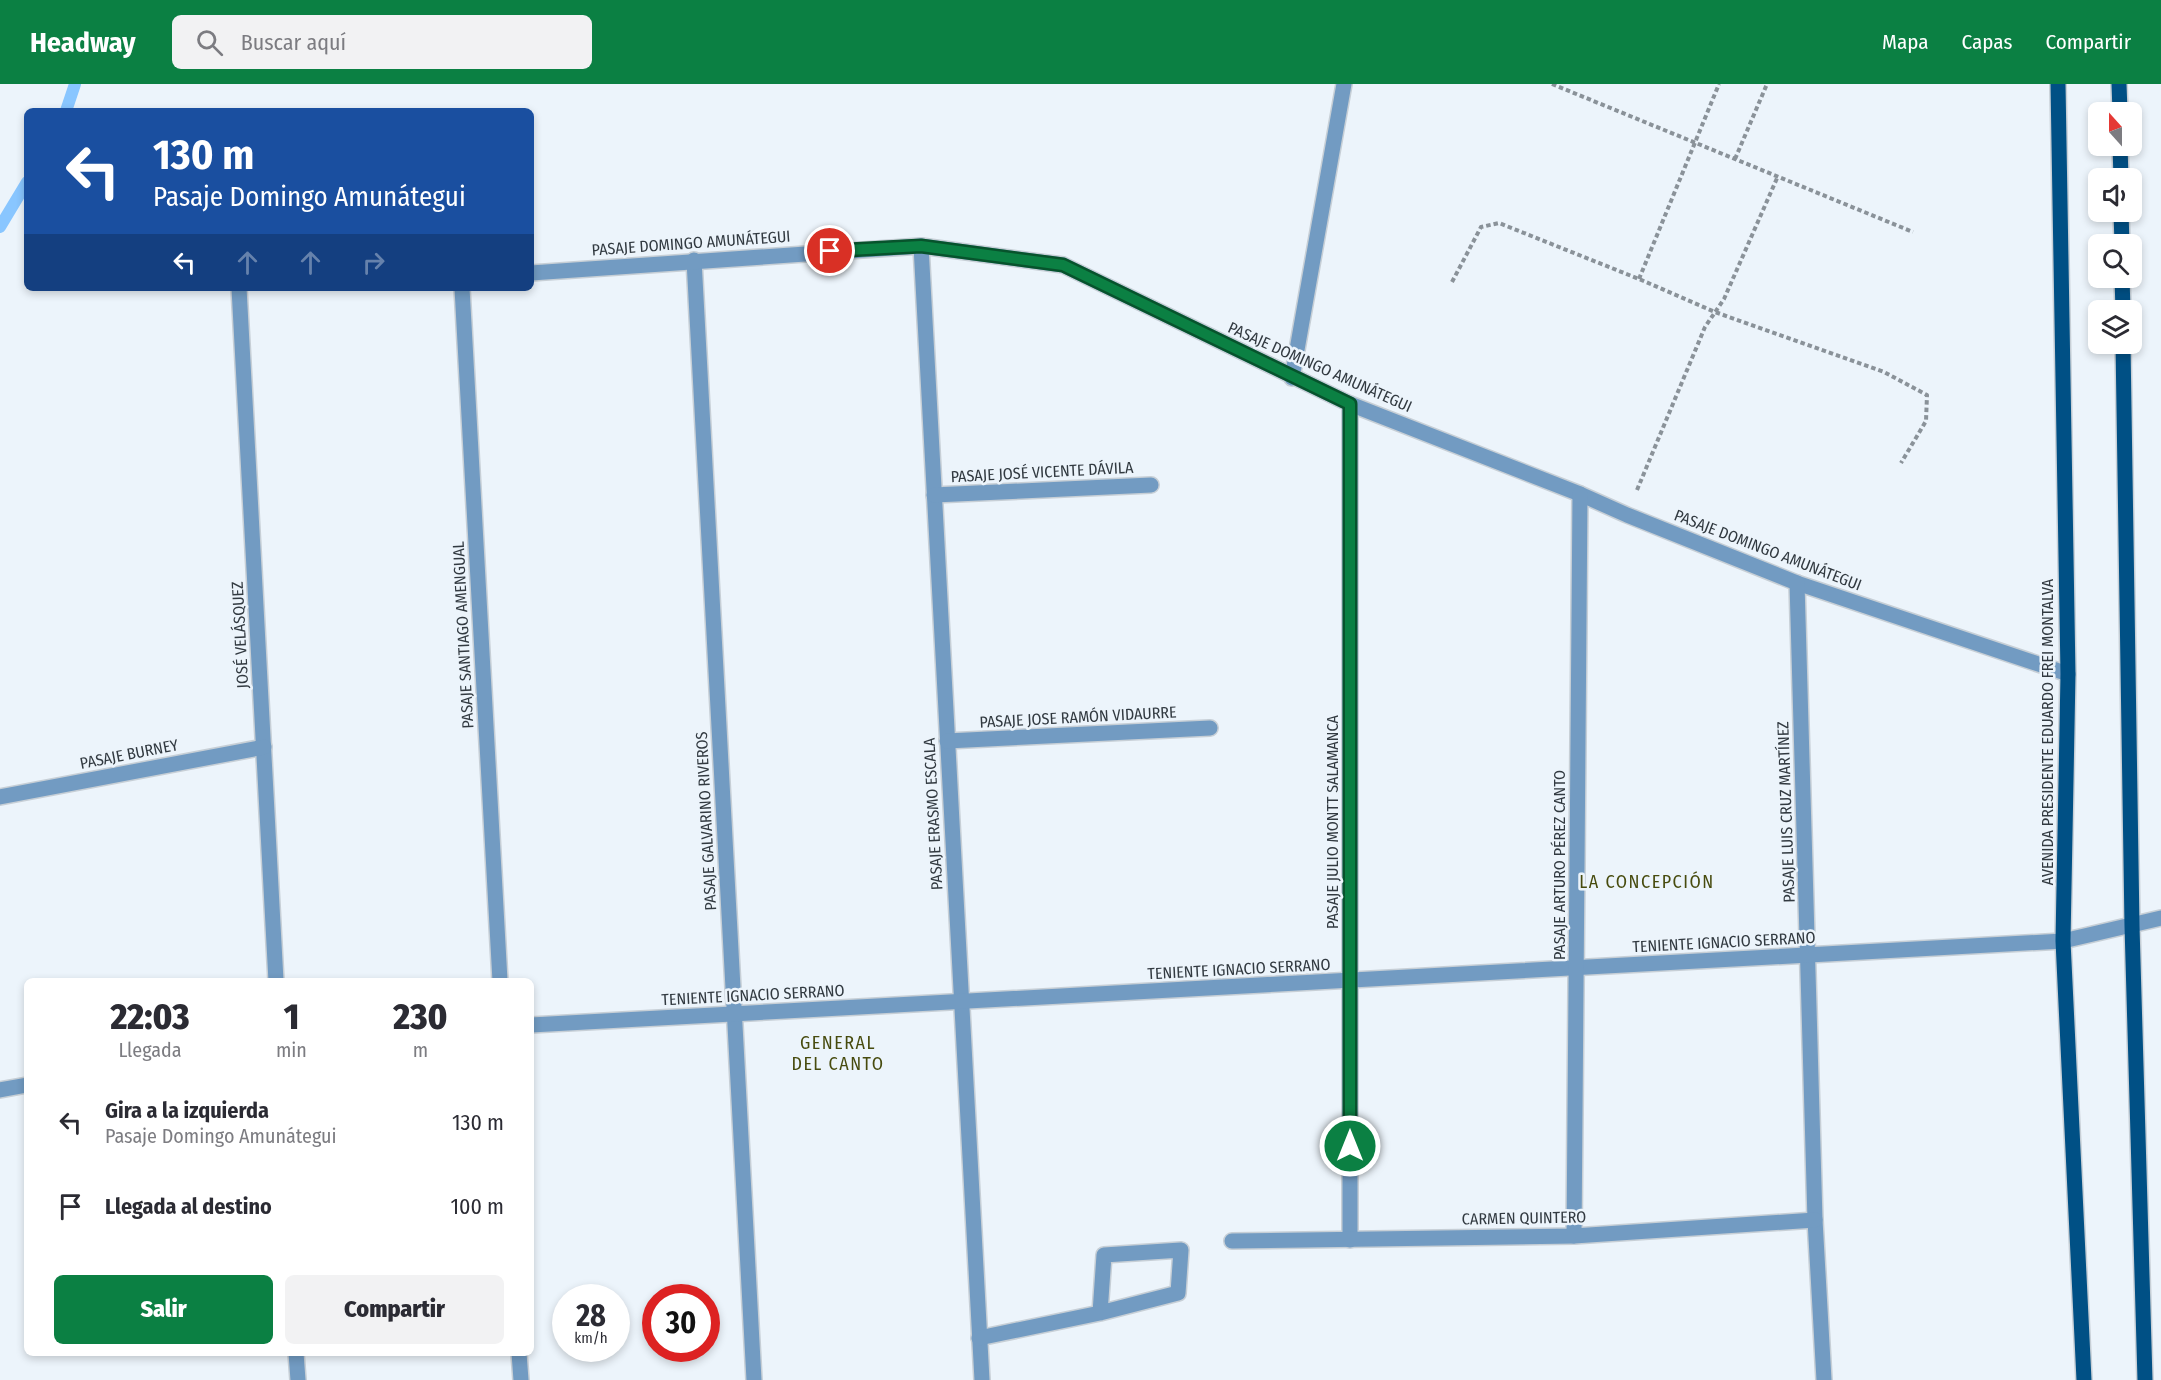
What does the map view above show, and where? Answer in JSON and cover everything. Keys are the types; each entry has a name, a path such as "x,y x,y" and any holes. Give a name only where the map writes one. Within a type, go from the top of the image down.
{"main road":[{"name":"AVENIDA PRESIDENTE EDUARDO FREI MONTALVA","path":"2058,84 2068,674 2063,941 2084,1380"},
{"path":"2120,84 2120,102"},
{"path":"2123,354 2132,926 2145,1380"}],"street":[{"path":"1292,378 1344,84"},
{"name":"PASAJE DOMINGO AMUNÁTEGUI","path":"534,273 921,246 1063,265 1292,378 1350,404 1580,494 1797,583 2068,674"},
{"name":"PASAJE ERASMO ESCALA","path":"921,246 981,1380"},
{"name":"PASAJE GALVARINO RIVEROS","path":"694,260 754,1380"},
{"name":"JOSÉ VELÁSQUEZ","path":"239,291 276,978"},
{"name":"PASAJE SANTIAGO AMENGUAL","path":"462,291 500,978"},
{"name":"PASAJE JULIO MONTT SALAMANCA","path":"1350,404 1350,1240"},
{"name":"PASAJE JOSÉ VICENTE DÁVILA","path":"934,495 1151,485"},
{"name":"PASAJE ARTURO PÉREZ CANTO","path":"1574,1236 1580,494"},
{"name":"PASAJE LUIS CRUZ MARTÍNEZ","path":"1797,583 1815,1220 1824,1380"},
{"name":"PASAJE JOSE RAMÓN VIDAURRE","path":"947,741 1210,728"},
{"name":"PASAJE BURNEY","path":"0,796 264,747"},
{"name":"TENIENTE IGNACIO SERRANO","path":"534,1025 2063,941 2161,918"},
{"path":"0,1090 24,1086"},
{"name":"CARMEN QUINTERO","path":"1232,1241 1574,1236 1815,1220"},
{"path":"979,1338 1100,1313 1178,1293 1181,1250 1104,1255 1100,1313"},
{"path":"296,1356 298,1380"},
{"path":"519,1356 521,1380"}],"path":[{"path":"1552,84 1913,232"},
{"path":"1639,279 1719,84"},
{"path":"1735,159 1767,84"},
{"path":"1627,515 1705,327 1724,299 1778,176"},
{"path":"1452,282 1480,227 1499,223 1715,312 1884,372 1927,395 1926,421 1901,463"}],"waterway":[{"path":"67,108 75,84"},
{"path":"0,227 24,187"}],"district":[{"name":"LA CONCEPCIÓN","path":"1647,882"},
{"name":"GENERAL DEL CANTO","path":"838,1053"}],"route":[{"path":"830,251 921,246 1063,265 1292,378 1350,404 1350,1146"}]}
